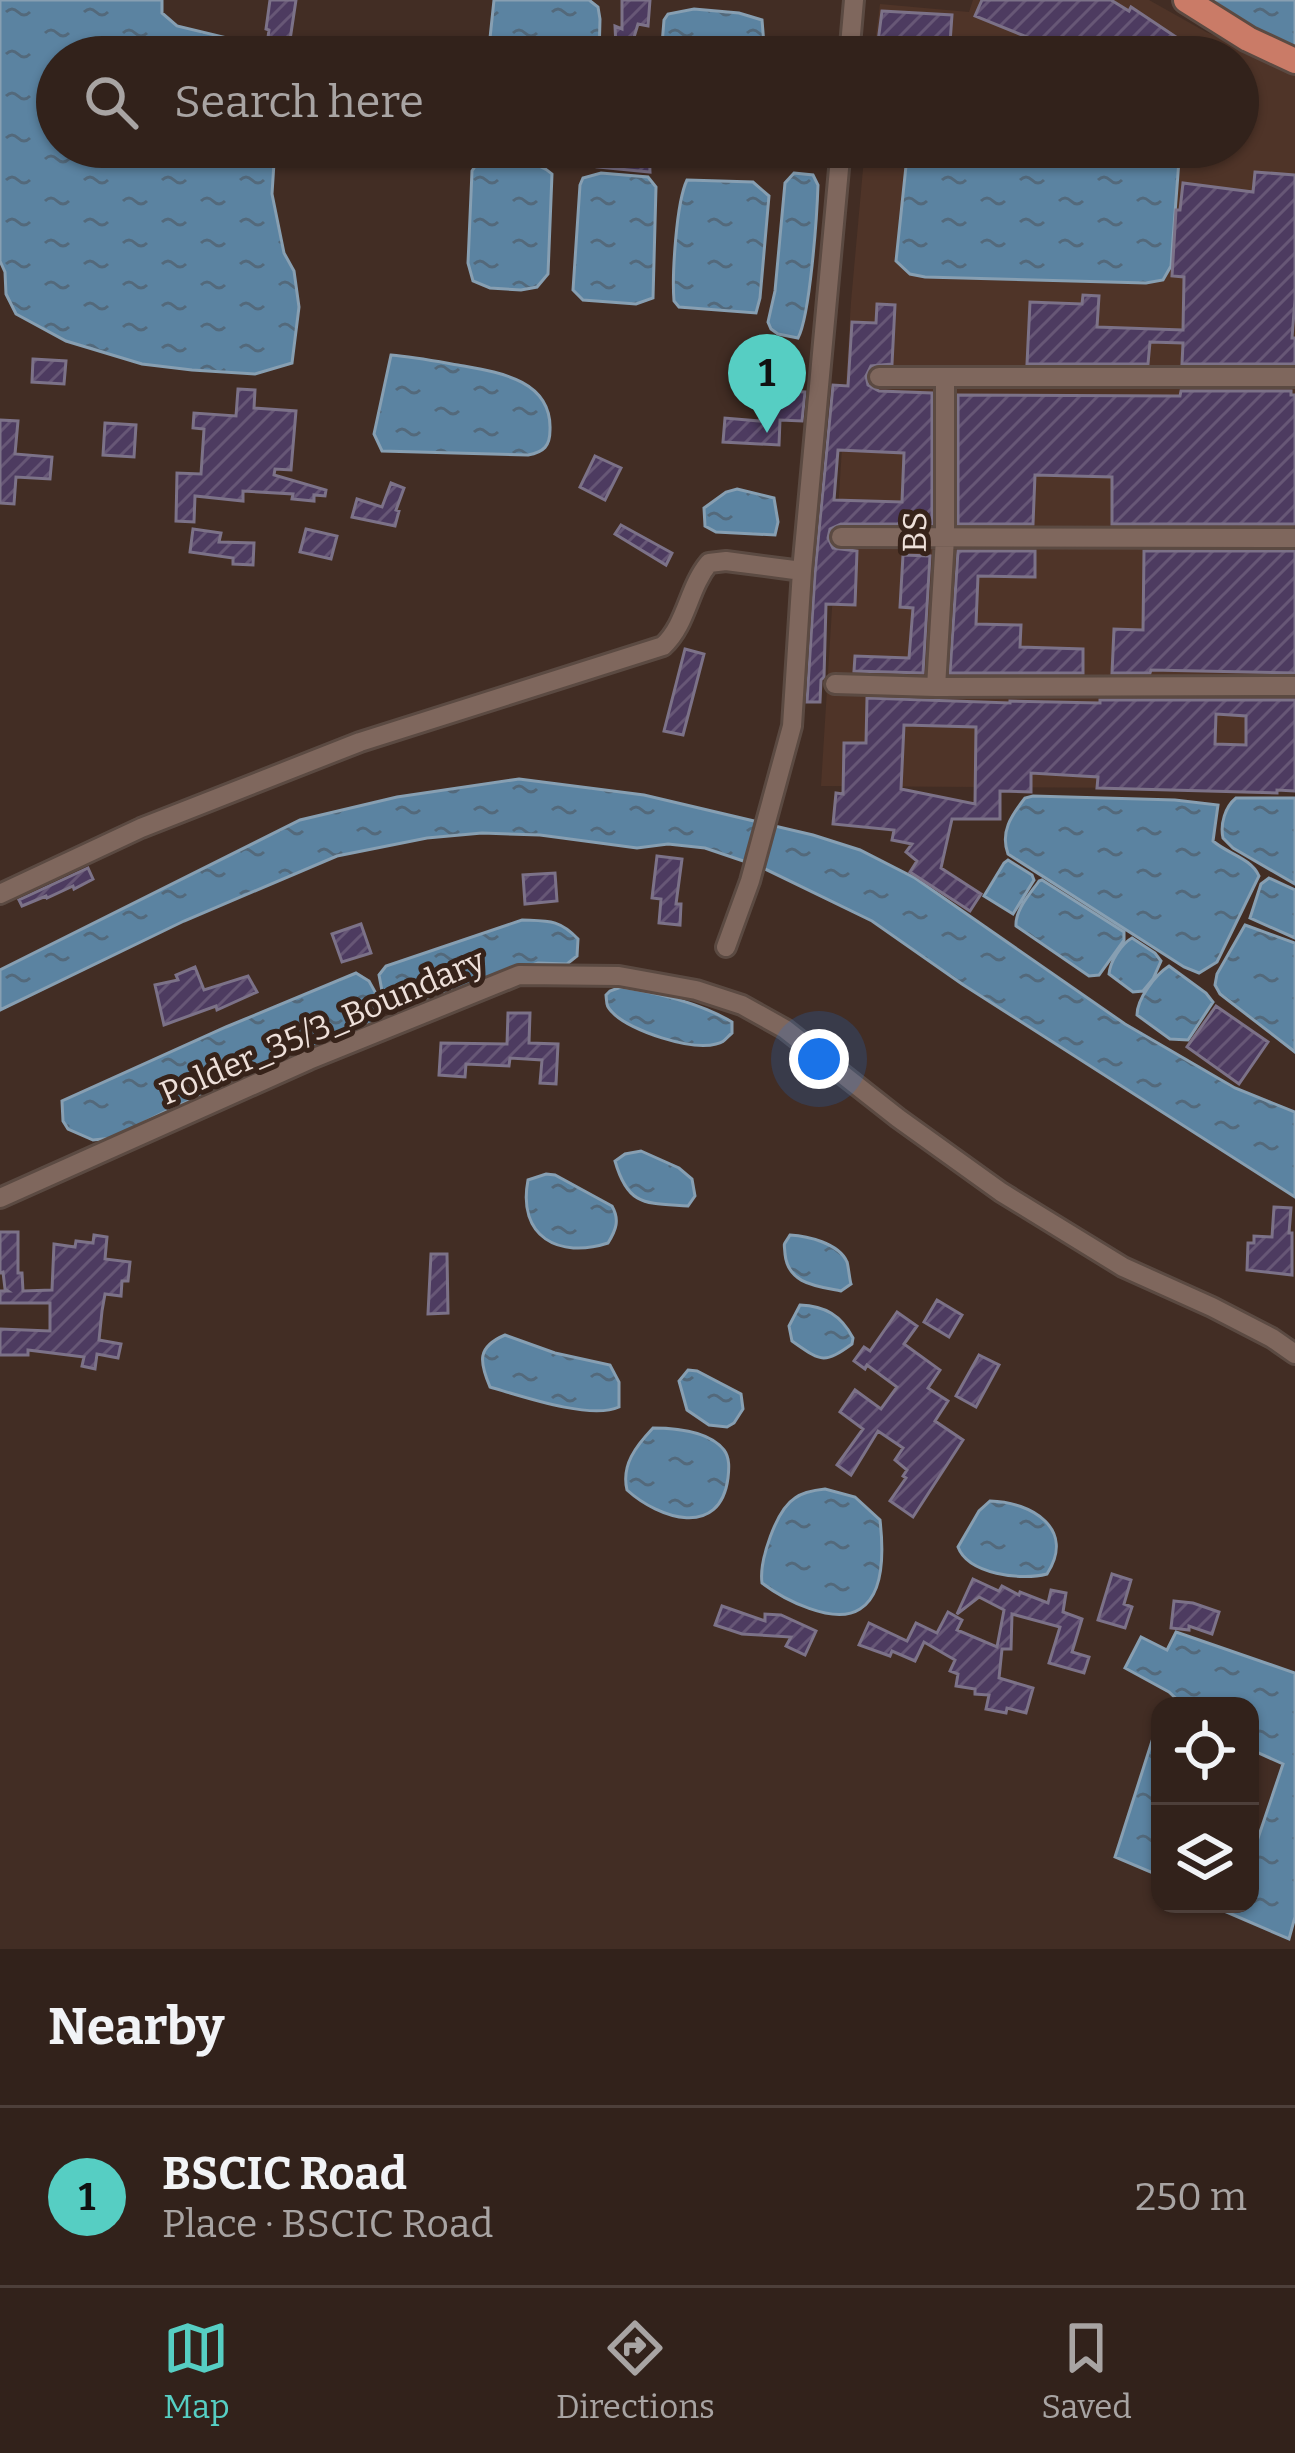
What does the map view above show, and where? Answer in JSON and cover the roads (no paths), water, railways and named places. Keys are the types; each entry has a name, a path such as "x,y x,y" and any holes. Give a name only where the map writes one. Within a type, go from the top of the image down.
{"main road":[{"path":"1186,0 1243,36"},
{"path":"1259,44 1295,61"}],"street":[{"path":"851,36 854,0"},
{"path":"726,946 750,881 792,726 840,168"},
{"path":"879,376 1295,377"},
{"name":"BS","path":"936,687 946,538 945,378"},
{"path":"841,537 1295,538"},
{"path":"0,894 141,828 360,742 663,646 676,634 709,563 802,571"},
{"path":"835,684 1295,686"},
{"name":"Polder_35/3_Boundary","path":"0,1198 310,1060 520,975 619,976 742,1005 785,1029 1001,1192 1124,1267 1272,1337 1295,1354"}],"water":[{"path":"0,0 162,0 162,13 177,26 219,36 36,36 36,168 274,168 272,194 299,307 292,363 255,374 192,370 142,364 66,341 16,314 6,294 0,261"},
{"path":"494,0 589,0 598,7 600,36 490,36"},
{"path":"1211,0 1295,0 1295,54 1288,52"},
{"path":"694,9 739,13 762,20 763,36 663,36 668,14"},
{"path":"542,168 552,174 548,274 537,287 490,288 473,281 468,263 472,171"},
{"path":"906,168 1178,168 1171,266 1163,280 925,277 910,274 896,261"},
{"path":"601,173 648,177 656,187 653,298 636,304 583,300 573,290 580,185 583,178"},
{"path":"794,173 813,175 818,185 809,288 798,338 778,334 768,322 785,183"},
{"path":"687,180 753,182 769,196 756,313 679,307 674,301 674,258"},
{"path":"391,355 519,381 542,399 550,430 547,444 528,455 382,451 374,434"},
{"path":"737,489 774,498 775,535 716,532 705,526 704,508"},
{"path":"519,779 644,795 813,835 860,850 915,878 1125,1024 1235,1088 1295,1112 1295,1197 872,921 761,867 705,848 668,844 637,848 482,833 427,838 337,856 184,921 0,1010 0,970 300,820 397,797"},
{"path":"1025,798 1218,805 1213,841 1245,860 1259,876 1217,962 1199,973 1184,967 1008,854 1008,825"},
{"path":"1236,798 1295,798 1295,884 1223,838 1224,816"},
{"path":"1008,860 1034,880 1013,914 984,896"},
{"path":"1269,878 1295,890 1295,938 1250,918 1261,884"},
{"path":"1042,880 1124,932 1124,940 1099,975 1089,976 1016,926 1020,908"},
{"path":"522,920 559,924 578,939 577,956 567,964 538,963 405,1006 382,991 379,975 386,966"},
{"path":"1245,925 1295,943 1295,1052 1220,994 1215,985"},
{"path":"1132,938 1161,961 1143,991 1133,992 1109,974 1117,954"},
{"path":"1169,966 1213,1002 1188,1040 1170,1039 1137,1015 1148,988"},
{"path":"356,973 369,981 384,1008 379,1020 113,1138 93,1140 68,1129 63,1121 62,1101"},
{"path":"621,987 706,1009 732,1022 732,1033 721,1042 705,1045 647,1033 621,1020 608,1007 606,995"},
{"path":"641,1151 692,1179 695,1196 688,1206 650,1203 626,1187 615,1161"},
{"path":"546,1174 612,1206 616,1225 608,1243 573,1248 546,1239 536,1229 526,1200 528,1180"},
{"path":"790,1235 837,1250 847,1262 851,1284 841,1291 797,1278 785,1254"},
{"path":"800,1305 817,1307 838,1318 853,1338 852,1344 822,1358 792,1341 789,1326"},
{"path":"505,1335 610,1365 619,1382 619,1407 574,1409 490,1387 483,1356 489,1345"},
{"path":"688,1370 741,1394 743,1409 734,1423 709,1425 687,1410 679,1381"},
{"path":"653,1428 700,1435 724,1450 728,1478 713,1510 686,1518 671,1515 627,1490 628,1464"},
{"path":"825,1489 855,1497 880,1520 879,1581 868,1602 849,1613 809,1608 762,1583 766,1550 781,1513 798,1496"},
{"path":"990,1501 1021,1506 1053,1531 1055,1558 1047,1574 996,1573 964,1556 958,1547"},
{"path":"1176,1632 1295,1673 1295,1917 1289,1939 1229,1913 1259,1913 1259,1835 1283,1764 1259,1753 1259,1697 1174,1697 1125,1668 1141,1637 1167,1650"},
{"path":"1151,1744 1151,1872 1115,1857"}],"place":[{"name":"BSCIC Road","path":"767,433"}]}
